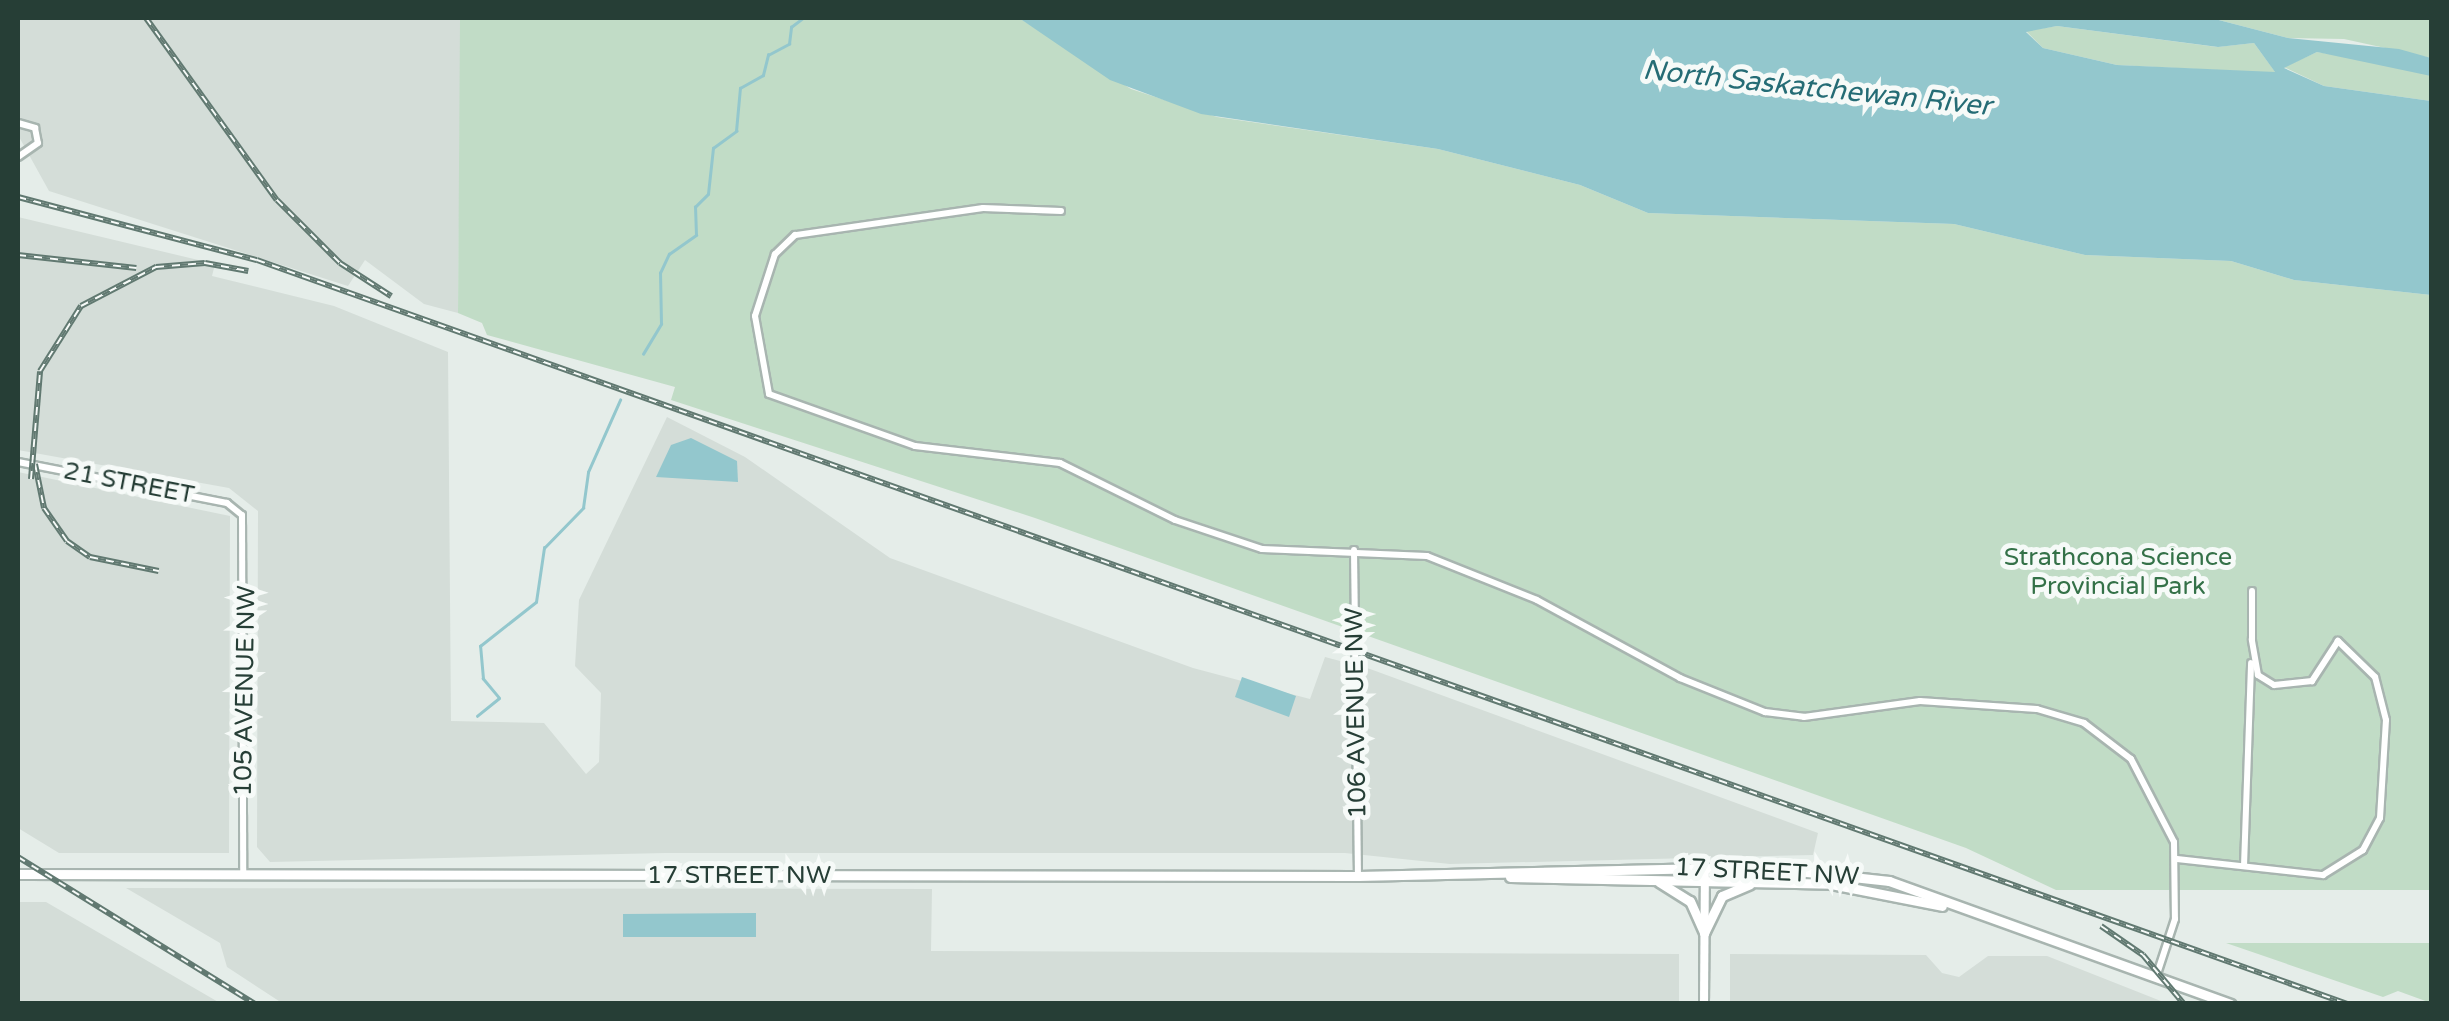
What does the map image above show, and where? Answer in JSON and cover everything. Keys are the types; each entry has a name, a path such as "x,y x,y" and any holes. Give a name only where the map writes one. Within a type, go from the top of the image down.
{"main road":[{"name":"17 STREET NW","path":"18,874 1358,876 1705,866 1850,874 1984,916 2231,1004"},
{"name":"17 STREET NW","path":"1461,875 1760,880 1868,890 1984,916"},
{"path":"1654,880 1690,902 1704,933"},
{"path":"1704,933 1722,896 1760,880"}],"street":[{"path":"18,123 36,128 38,143 18,157"},
{"path":"1060,211 983,208 794,235 774,254 755,316 769,394 915,446 1060,463 1175,520 1262,550 1354,550 1427,556 1495,581 1680,678 1766,712 1804,717 1920,701 2066,716 2131,760 2163,812 2177,859 2175,919 2156,977"},
{"name":"21 STREET","path":"18,462 238,510"},
{"name":"105 AVENUE NW","path":"238,510 247,534 243,874"},
{"name":"106 AVENUE NW","path":"1354,550 1358,876"},
{"path":"2244,866 2252,591"},
{"path":"2177,859 2306,878 2352,860 2380,818 2386,772 2384,710 2368,668 2338,641 2312,681 2274,685 2258,675 2252,640"},
{"path":"1704,1004 1705,866"}],"shaded area":[{"path":"18,18 461,18 458,313 424,304 365,260 348,286 49,191 18,135"},
{"path":"18,217 215,264 212,276 334,306 448,352 451,721 544,723 586,774 599,762 601,693 575,666 579,600 667,417 745,457 890,558 1193,668 1310,699 1325,657 1370,669 1818,833 1813,855 1450,864 1345,853 665,853 270,862 257,847 258,511 229,488 18,450"},
{"path":"18,472 230,516 229,853 59,853 18,828"},
{"path":"126,888 932,889 931,951 1679,954 1679,1003 282,1003 227,967 220,943"},
{"path":"18,902 46,902 220,1003 18,1003"},
{"path":"1730,954 1926,955 1942,973 1959,977 1988,956 2047,956 2166,1003 1730,1003"}],"green space":[{"name":"Strathcona Science Provincial Park","path":"460,18 1019,18 1131,89 1217,117 1438,149 1580,185 1648,213 1954,224 2085,255 2231,261 2294,280 2431,295 2431,890 2056,890 1966,848 1035,518 671,400 675,387 487,335 482,323 458,313"},
{"path":"2211,18 2431,18 2431,58 2344,39 2288,38"},
{"path":"2057,26 2217,47 2254,43 2276,73 2117,65 2043,48 2026,31"},
{"path":"2317,52 2413,67 2431,76 2431,101 2324,86 2284,67"},
{"path":"2226,943 2431,943 2431,1003 2398,991 2383,997"}],"water":[{"name":"North Saskatchewan River","path":"1019,18 2211,18 2288,38 2399,49 2431,58 2431,76 2317,52 2284,68 2324,86 2431,101 2431,295 2294,280 2231,261 2085,255 1954,224 1648,213 1580,185 1438,149 1201,114 1110,80","holes":["2057,26 2218,47 2254,43 2275,72 2117,65 2043,48 2026,32"]},
{"path":"691,438 737,461 738,482 656,477 671,445"},
{"path":"1242,677 1296,696 1289,717 1235,697"},
{"path":"756,913 756,937 623,937 623,914"}],"waterway":[{"path":"643,354 661,324 660,273 669,254 696,235 695,207 708,194 713,148 736,131 740,88 763,75 768,55 789,44 791,27 803,18"},
{"path":"477,716 499,698 483,679 480,646 536,602 544,548 583,508 588,472 620,400"}],"railway":[{"path":"146,18 277,200 340,263 391,296"},
{"path":"18,197 257,260 2348,1004"},
{"path":"18,255 136,268"},
{"path":"31,479 40,371 81,306 156,267 205,263 248,271"},
{"path":"35,464 44,508 67,541 90,557 159,571"},
{"path":"18,857 255,1004"},
{"path":"2101,926 2143,955 2184,1004"}]}
